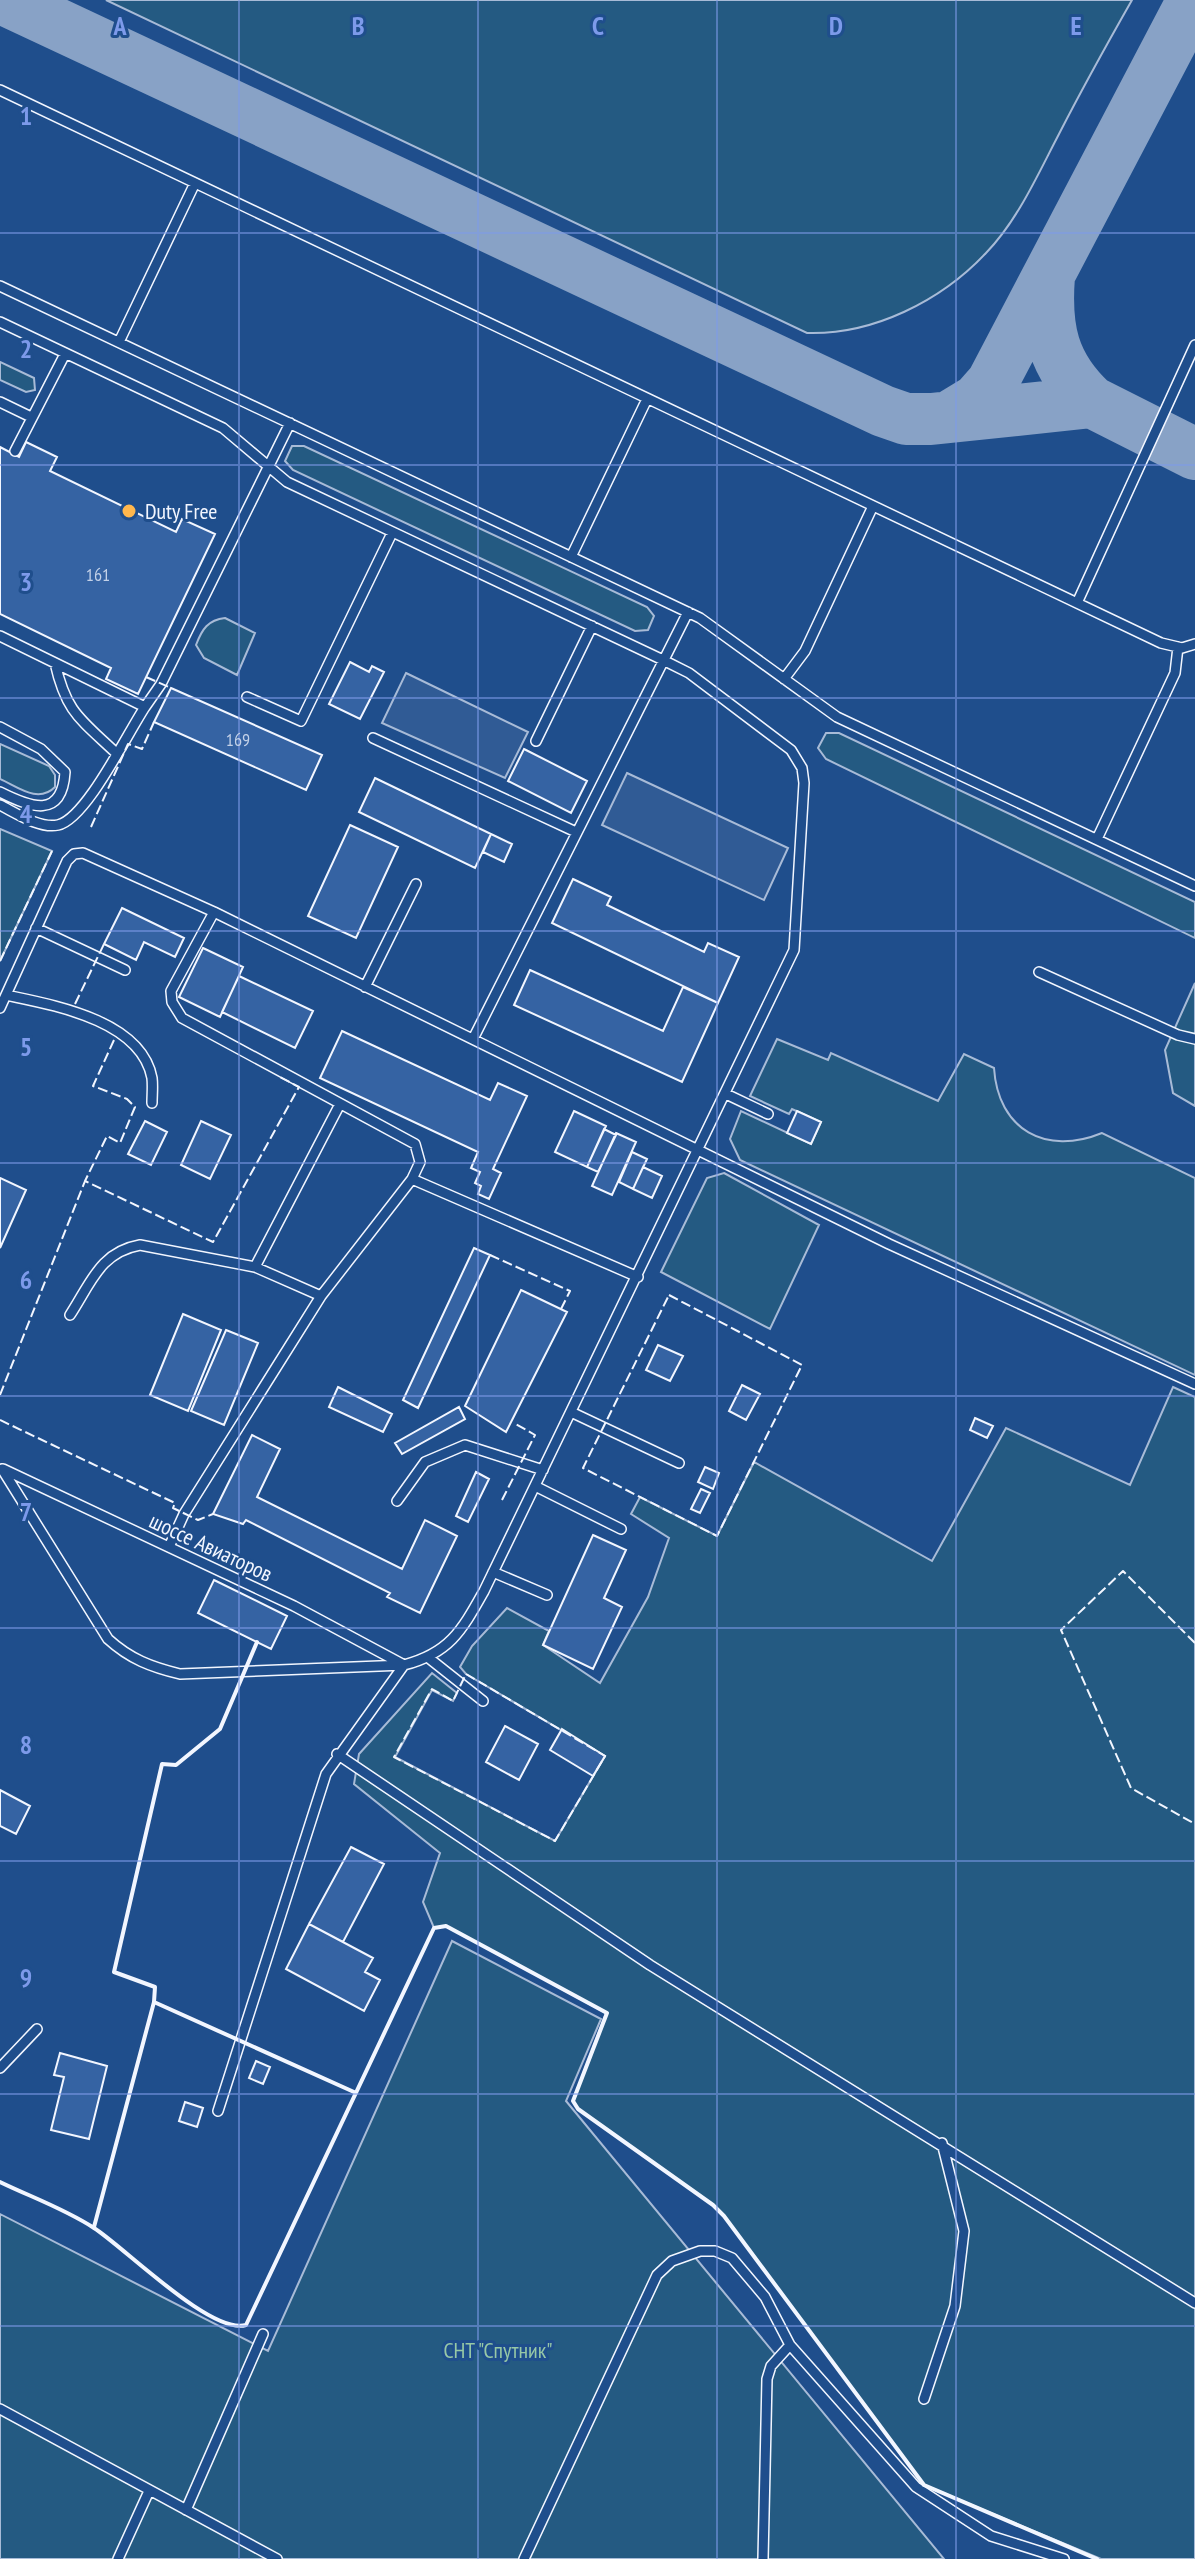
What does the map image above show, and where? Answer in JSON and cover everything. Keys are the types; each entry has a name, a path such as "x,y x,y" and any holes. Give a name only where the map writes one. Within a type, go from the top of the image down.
{"lane":[{"path":"0,90 1077,603 1178,647 1195,644"},
{"path":"119,342 195,183"},
{"path":"0,286 688,612 712,625 837,717 1195,886"},
{"path":"0,322 223,428 287,482 689,673 791,750 804,775 797,943 700,1150 493,1572 467,1622 448,1646 430,1659 404,1665 180,1674 149,1667 126,1655 108,1639 1,1468"},
{"path":"1077,603 1195,345"},
{"path":"15,451 65,354"},
{"path":"571,557 647,399"},
{"path":"0,402 31,417"},
{"path":"0,805 42,824 57,826 72,820 87,805 115,752 161,684 290,423"},
{"path":"784,679 805,651 873,506"},
{"path":"247,697 301,721 392,533"},
{"path":"473,1039 688,612"},
{"path":"536,741 592,626"},
{"path":"0,636 145,707"},
{"path":"1097,839 1175,673 1178,647"},
{"path":"55,663 62,696 73,712 115,752"},
{"path":"0,727 41,749 65,772 64,789 55,802 41,806 26,804 0,792"},
{"path":"373,738 576,832"},
{"path":"0,1008 67,861 74,854 83,853 214,912 889,1244 1195,1384"},
{"path":"365,987 416,884"},
{"path":"169,1547 184,1514 321,1296 412,1179 420,1162 415,1144 175,1011 171,991 214,912"},
{"path":"36,928 125,970"},
{"path":"1039,972 1178,1035 1195,1039"},
{"path":"6,995 112,1027 138,1048 152,1076 152,1103"},
{"path":"726,1094 768,1114"},
{"path":"255,1267 340,1104"},
{"path":"412,1179 638,1277"},
{"path":"70,1315 110,1254 140,1245 255,1267 321,1296"},
{"path":"571,1412 679,1463"},
{"path":"397,1501 425,1462 444,1451 465,1445 543,1470"},
{"name":"шоссе Авиаторов","path":"1,1468 294,1606 404,1665"},
{"path":"535,1486 621,1529"},
{"path":"493,1572 547,1595"},
{"path":"430,1659 483,1701"},
{"path":"218,2111 326,1774 337,1754 404,1665"},
{"path":"337,1754 650,1965 942,2143 1195,2303"},
{"path":"0,2068 37,2029"},
{"path":"924,2399 955,2306 964,2231 942,2143"},
{"path":"524,2559 657,2275 672,2261 700,2251 715,2251 732,2258 765,2297 790,2345 916,2487 991,2536 1064,2559"},
{"path":"186,2510 263,2334"},
{"path":"763,2559 767,2379 771,2366 790,2345"},
{"path":"0,2409 277,2559"},
{"path":"118,2559 149,2491"}],"green space":[{"path":"106,0 1132,0 1027,196 986,253 948,286 904,312 856,328 807,333"},
{"path":"0,362 34,378 35,390 26,392 0,380"},
{"path":"292,446 304,446 647,607 654,616 648,630 635,631 293,470 285,461"},
{"path":"225,618 255,633 237,675 204,658 196,645 206,626"},
{"path":"826,733 839,733 1195,902 1195,938 826,759 818,748"},
{"path":"0,744 49,766 55,775 55,787 48,792 35,794 0,779"},
{"path":"0,829 52,851 0,961"},
{"path":"1195,983 1195,1106 1173,1093 1165,1050"},
{"path":"777,1039 828,1060 831,1053 938,1101 964,1054 994,1068 997,1090 1005,1108 1015,1122 1028,1132 1044,1139 1062,1141 1102,1133 1195,1178 1195,1375 740,1160 730,1139 741,1111 811,1144 821,1122 792,1109 789,1114 750,1096"},
{"path":"724,1173 819,1225 770,1329 661,1272 707,1178"},
{"path":"1173,1387 1195,1397 1195,2559 1101,2559 924,2485 724,2216 578,2109 573,2101 606,2013 446,1926 434,1928 423,1902 440,1853 354,1784 359,1754 432,1673 457,1693 453,1701 432,1690 395,1757 555,1841 605,1756 466,1674 460,1667 472,1646 507,1608 549,1631 543,1645 600,1683 648,1597 669,1538 631,1514 640,1497 717,1536 754,1462 932,1561 1006,1428 1130,1485"},
{"name":"СНТ \"Спутник\"","path":"452,1941 601,2019 566,2101 944,2559 0,2559 0,2214 268,2351"}],"shaded area":[{"path":"406,673 528,732 505,778 382,723"},
{"path":"627,773 788,848 764,900 602,825"}],"building":[{"path":"26,442 57,457 50,471 176,532 182,519 215,534 138,694 106,679 111,668 0,614 0,447 19,457"},
{"path":"350,662 369,672 372,666 384,672 360,719 329,704"},
{"path":"171,688 322,755 306,790 154,722"},
{"path":"524,749 587,781 571,813 508,781"},
{"path":"375,778 491,834 475,868 359,812"},
{"path":"350,825 398,847 356,938 308,916"},
{"path":"491,834 512,844 504,862 483,852"},
{"path":"573,879 611,897 607,905 704,952 708,943 739,957 718,1003 552,923"},
{"path":"122,908 184,938 175,957 144,942 136,960 104,944"},
{"path":"203,948 243,967 220,1017 179,997"},
{"path":"530,970 663,1031 683,987 718,1003 682,1082 514,1005"},
{"path":"239,976 313,1011 295,1048 222,1012"},
{"path":"342,1031 490,1100 498,1083 527,1096 493,1169 501,1173 489,1199 478,1194 481,1186 475,1183 480,1172 471,1168 478,1152 320,1078"},
{"path":"574,1111 606,1126 587,1167 555,1152"},
{"path":"797,1111 821,1122 811,1144 787,1133"},
{"path":"145,1121 167,1132 151,1165 128,1154"},
{"path":"201,1121 231,1135 210,1179 181,1165"},
{"path":"604,1129 616,1135 598,1172 587,1167"},
{"path":"616,1133 636,1142 612,1195 592,1186"},
{"path":"632,1152 647,1159 633,1189 619,1182"},
{"path":"643,1167 662,1176 652,1198 633,1189"},
{"path":"0,1178 26,1190 0,1248"},
{"path":"474,1248 490,1255 418,1408 403,1400"},
{"path":"521,1290 567,1312 506,1432 465,1406"},
{"path":"183,1314 221,1330 188,1411 150,1395"},
{"path":"226,1330 258,1343 224,1425 191,1411"},
{"path":"658,1345 683,1356 670,1381 646,1370"},
{"path":"742,1385 760,1394 746,1420 729,1411"},
{"path":"338,1387 392,1414 383,1432 329,1407"},
{"path":"459,1407 465,1419 402,1454 395,1443"},
{"path":"975,1418 993,1426 987,1438 970,1430"},
{"path":"252,1435 280,1449 257,1497 402,1569 425,1520 457,1536 420,1613 387,1597 390,1593 246,1520 243,1524 213,1514"},
{"path":"705,1467 719,1473 713,1489 698,1482"},
{"path":"476,1472 489,1479 468,1522 456,1516"},
{"path":"701,1489 710,1493 700,1513 691,1509"},
{"path":"593,1535 626,1550 604,1598 622,1607 593,1669 543,1645"},
{"path":"214,1580 287,1616 271,1649 198,1613"},
{"path":"505,1726 538,1744 519,1780 486,1762"},
{"path":"562,1729 605,1756 593,1776 550,1750"},
{"path":"0,1790 30,1806 16,1834 0,1826"},
{"path":"351,1847 384,1864 343,1942 309,1924"},
{"path":"309,1924 373,1958 365,1972 380,1980 364,2011 286,1969"},
{"path":"60,2053 107,2066 89,2139 51,2130 64,2077 54,2075"},
{"path":"256,2061 270,2067 263,2084 249,2078"},
{"path":"185,2102 203,2108 197,2127 179,2121"}],"taxiway":[{"path":"6,0 883,411 906,419 931,419 1092,402 1195,454"},
{"path":"949,417 977,400 992,383 1193,0"},
{"path":"1049,276 1048,312 1054,345 1068,374 1092,402"}],"fence":[{"path":"146,677 171,688"},
{"path":"91,827 128,744 142,749 154,722"},
{"path":"0,961 52,851"},
{"path":"75,1004 104,944"},
{"path":"114,1040 93,1086 127,1099 135,1107 120,1143 107,1136 85,1181 213,1242 299,1087 280,1077"},
{"path":"0,1395 85,1181"},
{"path":"490,1255 570,1291 561,1309"},
{"path":"669,1295 802,1365 717,1536 583,1468 669,1295"},
{"path":"0,1420 175,1503 173,1508 198,1520 213,1514"},
{"path":"502,1500 535,1435 514,1423"},
{"path":"1195,1643 1123,1571 1061,1630 1131,1788 1195,1824"},
{"path":"466,1674 605,1756 555,1841 394,1757 432,1689 453,1701 466,1674"}],"wall":[{"path":"94,2227 154,2002 155,1987 114,1972 162,1764 176,1765 220,1729 257,1642"},
{"path":"0,2182 94,2228 190,2304 212,2317 231,2324 246,2325 434,1928 446,1926 607,2013 573,2101 578,2109 724,2216 924,2485 1097,2559"},
{"path":"154,2002 354,2092"}],"place":[{"name":"Duty Free","path":"129,511"}]}
